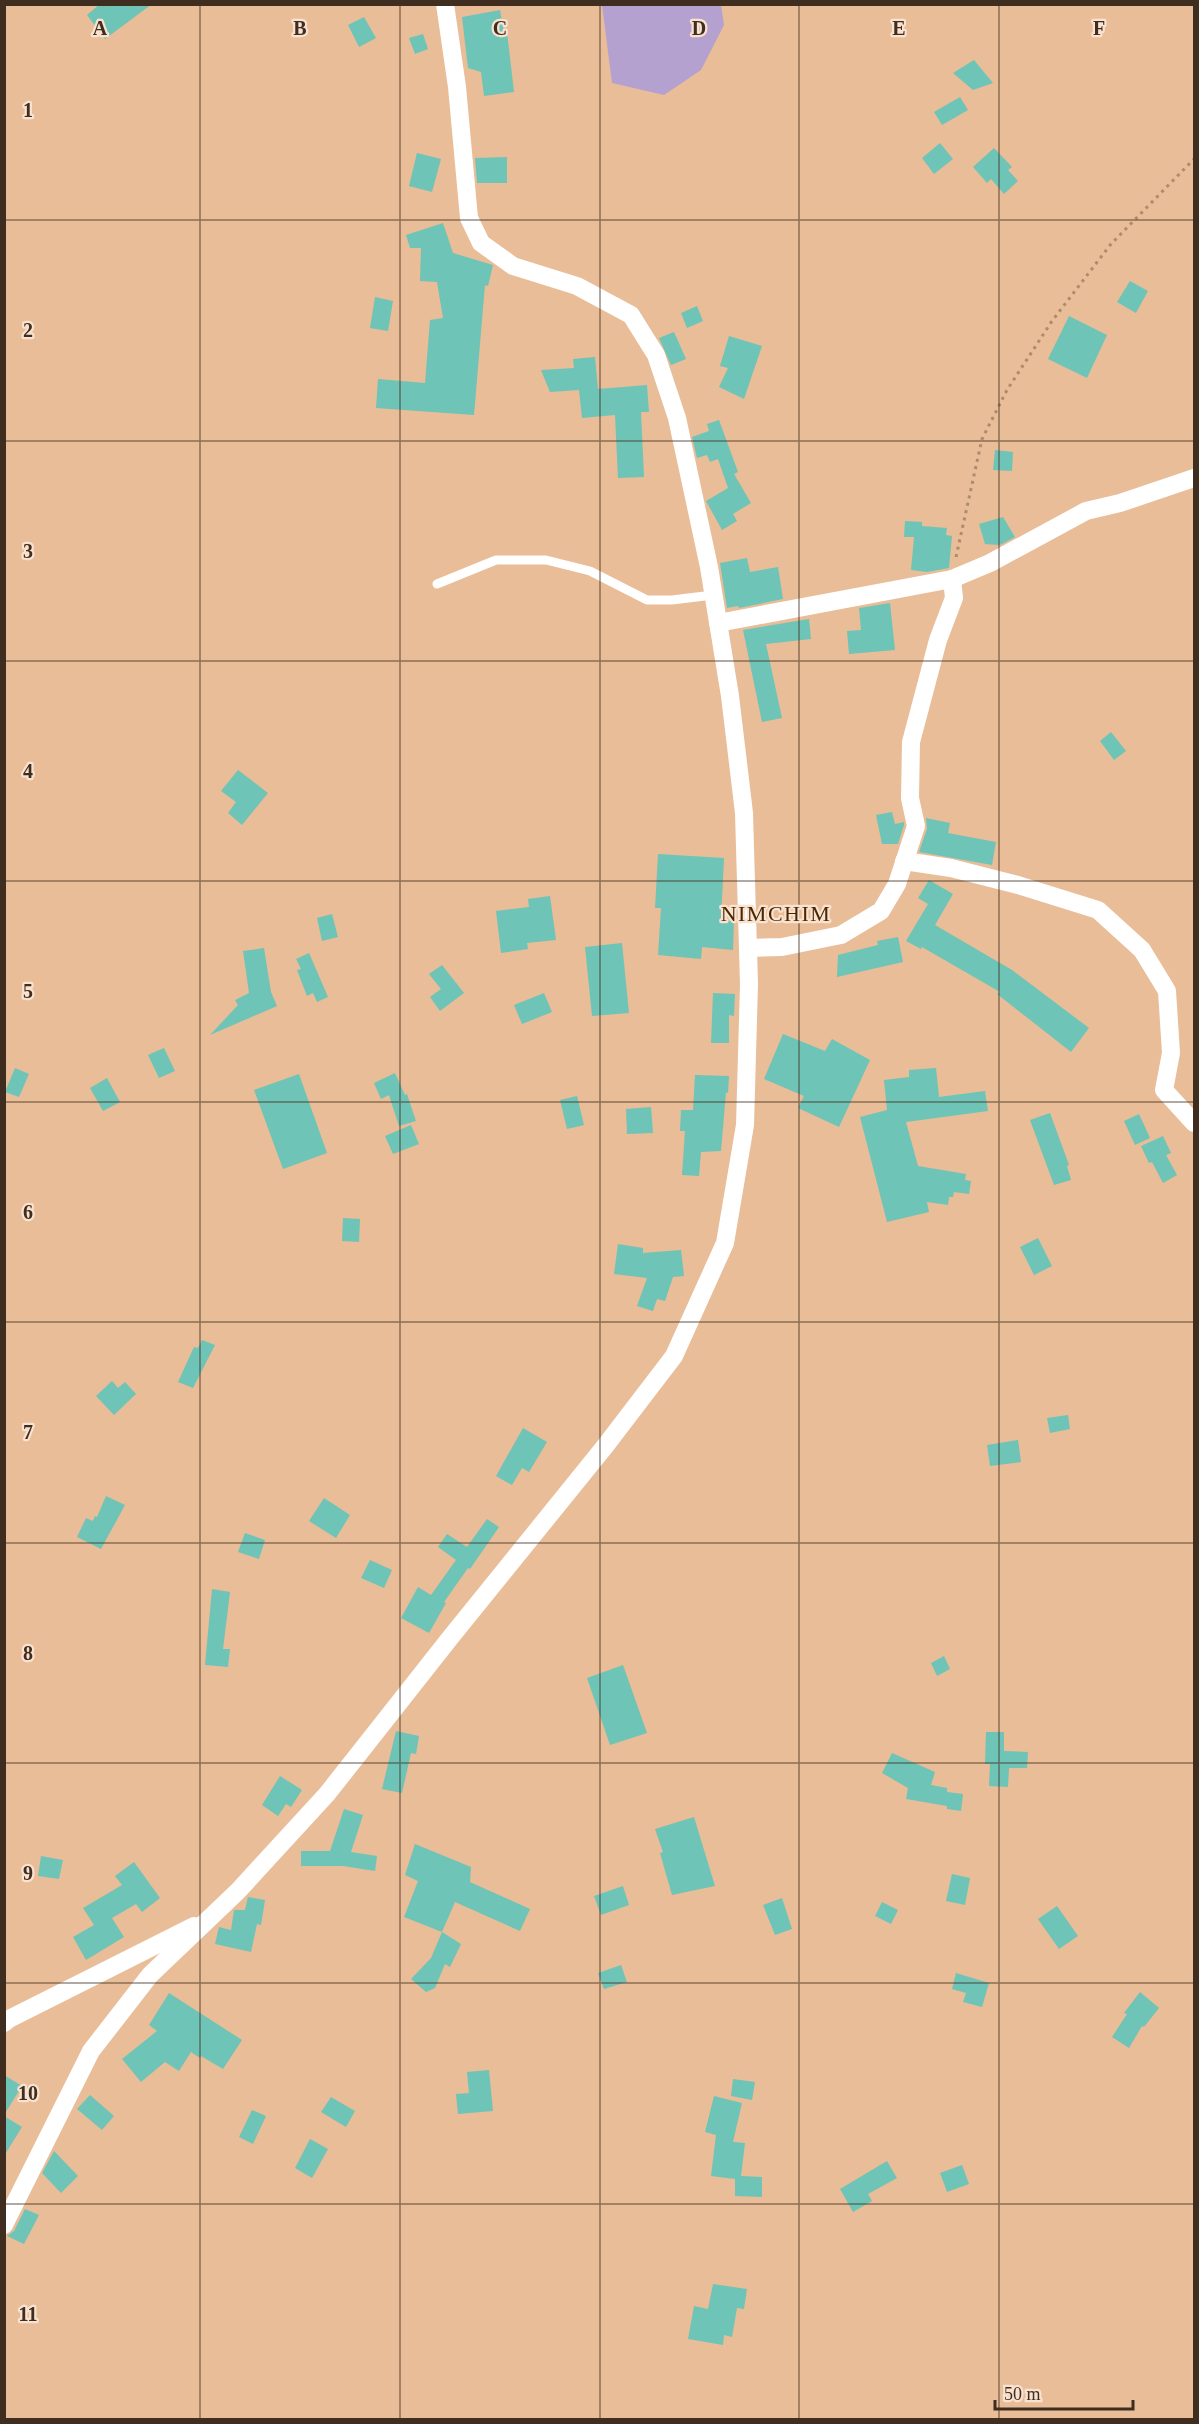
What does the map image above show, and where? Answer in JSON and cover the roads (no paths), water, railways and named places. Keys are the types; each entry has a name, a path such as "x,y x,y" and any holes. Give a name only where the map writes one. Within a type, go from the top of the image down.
{"street":[{"path":"4,2225 91,2051 150,1975 238,1891 327,1794 606,1445 675,1356 725,1243 745,1125 748,948 744,813 730,696 718,623 677,418 656,356 631,315 577,286 513,266 481,243 469,218 457,87 445,4"},
{"path":"718,623 952,579 990,563 1086,512 1194,478"},
{"path":"748,948 782,946 841,935 881,911 897,884 916,826 910,798 911,742 938,640 954,598 952,579"},
{"path":"904,861 951,868 1018,885 1098,910 1107,918 1142,950 1167,991 1172,1053 1164,1090 1194,1123"},
{"path":"4,2023 209,1919"}],"lane":[{"path":"436,584 496,560 546,560 590,571 646,600 672,600 713,595"}],"district":[{"name":"NIMCHIM","path":"776,913"}]}
